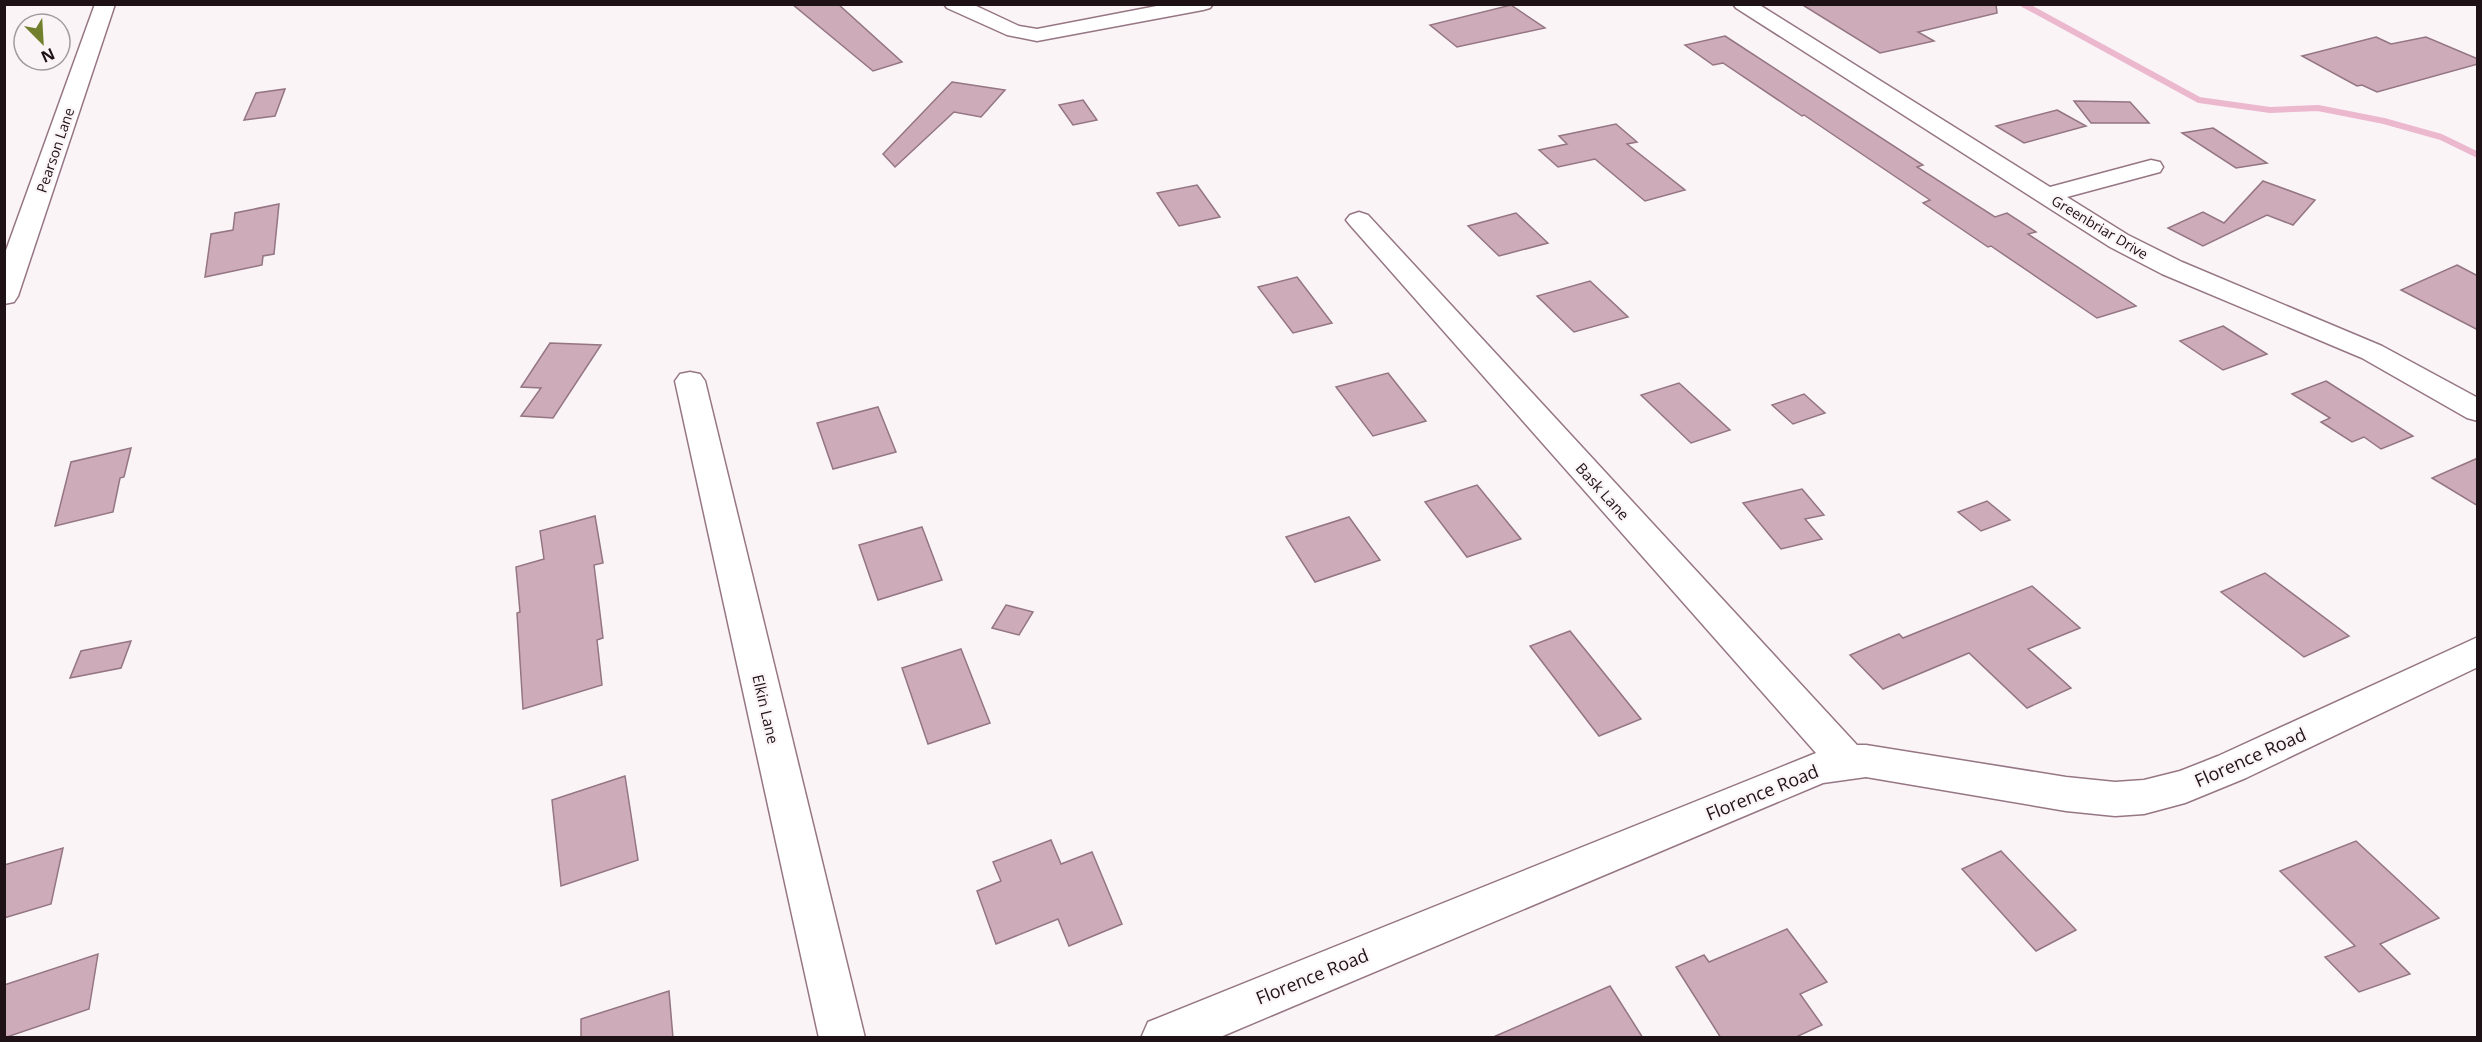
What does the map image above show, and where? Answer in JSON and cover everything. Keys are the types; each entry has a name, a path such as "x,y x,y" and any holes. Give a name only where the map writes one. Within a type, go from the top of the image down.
{"street":[{"name":"Pearson Lane","path":"4,296 105,4"},
{"path":"954,4 1014,31 1037,35 1203,4"},
{"name":"Greenbriar Drive","path":"1743,4 2119,241 2172,268 2372,352 2478,411"},
{"path":"2047,195 2151,167"},
{"name":"Bask Lane","path":"1359,220 1848,762"},
{"name":"Elkin Lane","path":"690,381 842,1038"},
{"name":"Florence Road","path":"1164,1038 1818,768 1866,761 2066,794 2115,799 2144,796 2185,786 2232,767 2478,651"}],"building":[{"path":"792,4 838,4 902,62 873,71"},
{"path":"1801,4 1996,4 1997,13 1918,32 1934,41 1880,53"},
{"path":"1511,5 1545,28 1457,47 1430,25"},
{"path":"1725,36 1923,165 1917,167 1995,217 2007,213 2036,232 2028,234 2136,306 2097,318 1923,203 1930,200 1804,115 1802,116 1723,63 1713,65 1685,45"},
{"path":"2376,37 2391,44 2426,37 2478,59 2478,64 2377,92 2362,85 2357,86 2302,56"},
{"path":"952,82 1005,90 981,117 954,112 895,167 883,154"},
{"path":"285,89 275,116 244,120 256,93"},
{"path":"1083,100 1097,120 1073,125 1059,105"},
{"path":"2074,101 2130,102 2149,123 2091,123"},
{"path":"2057,110 2086,126 2024,143 1996,126"},
{"path":"1616,124 1637,142 1627,144 1685,190 1645,201 1595,159 1558,167 1539,150 1567,144 1559,136"},
{"path":"2213,128 2267,163 2236,168 2182,133"},
{"path":"2263,181 2315,200 2293,225 2267,215 2203,246 2168,228 2203,212 2224,223"},
{"path":"1197,185 1220,217 1179,226 1157,193"},
{"path":"279,204 274,254 263,256 262,265 205,277 211,234 233,230 235,213"},
{"path":"1516,213 1548,243 1499,256 1468,226"},
{"path":"2457,265 2478,276 2478,330 2401,290"},
{"path":"1297,277 1332,323 1293,333 1258,287"},
{"path":"1590,281 1628,317 1574,332 1537,296"},
{"path":"2223,326 2267,354 2223,370 2180,341"},
{"path":"550,343 601,345 553,418 521,416 541,388 521,387"},
{"path":"1388,373 1426,421 1373,436 1336,387"},
{"path":"2326,381 2413,436 2381,449 2364,437 2352,442 2321,422 2330,418 2292,394"},
{"path":"1679,383 1730,430 1691,443 1641,395"},
{"path":"1804,394 1825,413 1793,424 1772,405"},
{"path":"878,407 896,452 833,469 817,423"},
{"path":"131,448 124,477 120,478 113,512 55,526 71,462"},
{"path":"2478,458 2478,506 2432,478"},
{"path":"1477,485 1521,539 1467,557 1425,502"},
{"path":"1802,489 1824,515 1805,519 1822,539 1781,549 1743,503"},
{"path":"1987,501 2010,520 1981,531 1958,512"},
{"path":"595,516 603,563 594,565 603,638 597,640 602,685 523,709 516,567 544,559 540,531"},
{"path":"1349,517 1380,560 1315,582 1286,537"},
{"path":"922,527 942,580 878,600 859,545"},
{"path":"2265,573 2349,636 2304,657 2221,592"},
{"path":"2032,586 2080,628 2028,649 2071,688 2027,708 1969,653 1883,689 1850,655 1899,634 1903,638"},
{"path":"1006,605 1033,612 1019,635 992,628"},
{"path":"1570,631 1641,719 1599,736 1530,646"},
{"path":"131,641 121,668 70,678 81,651"},
{"path":"961,649 990,723 928,744 902,668"},
{"path":"625,776 638,860 561,886 552,800"},
{"path":"1051,840 1061,864 1092,852 1122,924 1069,946 1058,919 996,944 977,891 1001,881 993,862"},
{"path":"2356,841 2439,918 2380,944 2410,974 2359,992 2325,957 2355,946 2280,871"},
{"path":"63,848 51,904 4,918 4,865"},
{"path":"2001,851 2076,930 2036,951 1962,869"},
{"path":"1787,929 1827,982 1800,994 1822,1025 1794,1038 1721,1038 1676,967 1704,955 1709,962"},
{"path":"98,954 89,1009 4,1038 4,985"},
{"path":"1610,986 1643,1038 1491,1038"},
{"path":"669,991 673,1038 581,1038 581,1019"}],"waterway":[{"path":"2023,4 2199,100 2270,110 2318,108 2384,121 2441,137 2478,155"}]}
